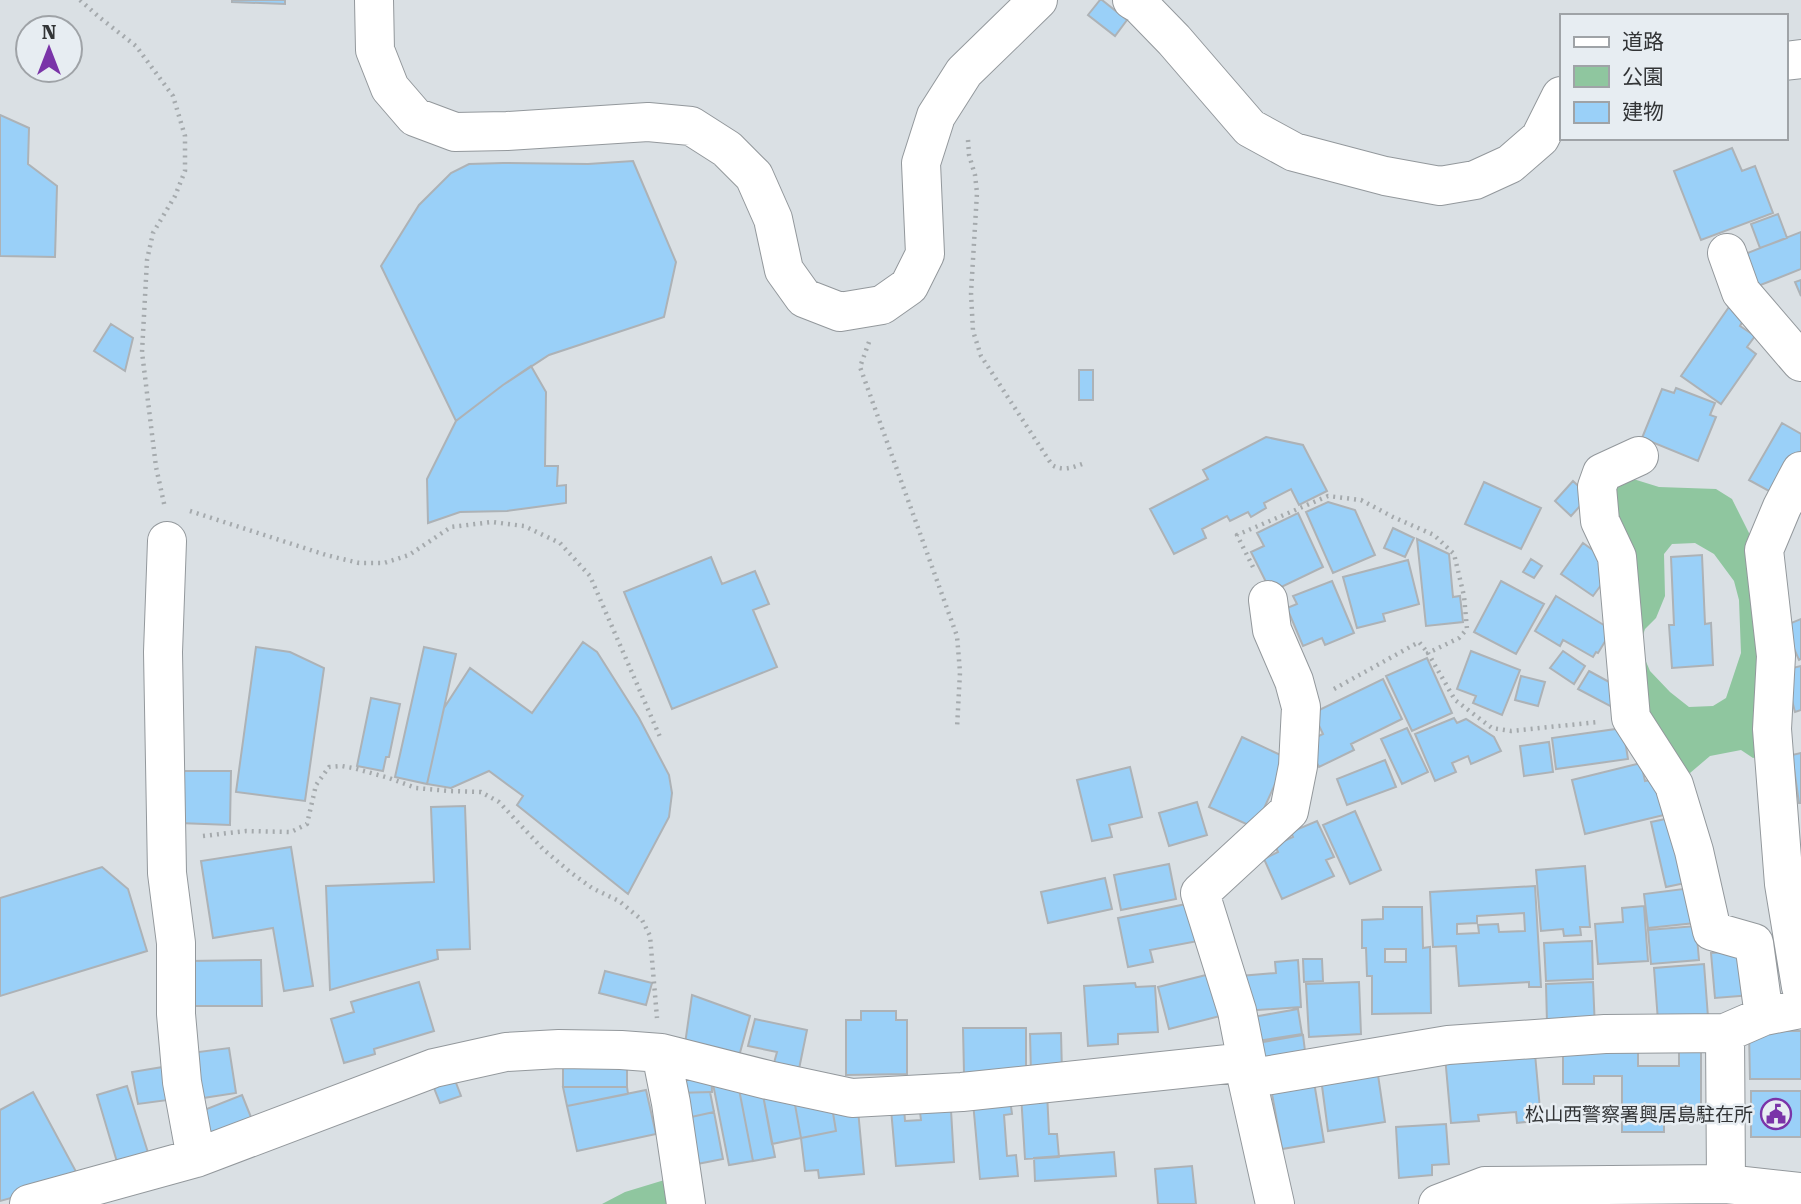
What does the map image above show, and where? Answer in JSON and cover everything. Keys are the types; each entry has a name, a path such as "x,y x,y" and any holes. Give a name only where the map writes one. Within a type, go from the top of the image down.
{"street":[{"path":"374,0 375,50 390,88 415,117 455,132 648,122 691,126 727,149 754,176 773,219 784,270 804,298 840,312 883,305 909,286 925,254 921,163 936,116 964,72 1038,0"},
{"path":"1132,0 1174,40 1250,128 1294,152 1385,176 1440,186 1475,180 1510,164 1540,138 1560,98"},
{"path":"1727,253 1741,292 1801,362"},
{"path":"1639,456 1602,473 1597,487 1600,521 1617,556 1631,718 1674,785 1694,851 1712,931 1754,943 1764,1016"},
{"path":"1801,471 1764,550 1776,656 1772,729 1784,884 1801,987"},
{"path":"172,524 163,652 167,873 176,943 176,1014 181,1068 196,1158"},
{"path":"1268,600 1272,630 1294,681 1301,707 1298,766 1289,811 1200,893 1237,1011 1275,1204"},
{"path":"29,1204 196,1158 434,1068 506,1052 596,1050 661,1053 768,1080 852,1097 962,1092 1247,1070 1448,1045 1605,1034 1725,1033 1764,1016 1801,1009"},
{"path":"1725,1033 1726,1184"},
{"path":"661,1053 686,1204"},
{"path":"1438,1204 1485,1186 1726,1184 1801,1192"}],"path":[{"path":"80,0 136,46 173,96 185,136 185,171 175,196 153,233 147,260 142,352 156,467 172,524"},
{"path":"968,135 977,193 971,293 973,331 981,356 1052,465 1067,469 1085,463"},
{"path":"883,305 860,367 957,636 960,672 957,728"},
{"path":"1268,600 1237,535 1328,496 1361,500 1434,535 1454,554 1464,596 1467,629 1458,638 1428,653"},
{"path":"165,503 172,524"},
{"path":"189,511 359,563 384,563 409,555 452,527 492,522 524,526 560,543 590,576 660,737"},
{"path":"1301,707 1419,642 1455,700 1492,728 1511,731 1631,718"},
{"path":"167,839 246,831 291,832 307,824 316,785 329,767 353,768 416,788 481,792 499,802 543,849 570,872 592,888 619,901 642,920 650,936 661,1053"}],"green space":[{"path":"1630,478 1659,487 1716,489 1732,499 1755,545 1765,755 1753,758 1741,750 1710,756 1690,773 1672,762 1640,720 1612,484","holes":["1695,543 1714,554 1734,581 1739,600 1741,653 1726,698 1713,706 1689,707 1650,671 1641,641 1645,629 1656,618 1665,596 1664,554 1672,544"]},
{"path":"671,1178 672,1204 602,1204 625,1192"}],"building":[{"path":"285,0 285,4 232,2"},
{"path":"1100,0 1127,20 1115,36 1088,15"},
{"path":"0,115 29,128 28,164 57,186 55,257 0,256"},
{"path":"1732,148 1742,171 1755,166 1773,213 1701,240 1674,171"},
{"path":"633,161 676,262 664,317 549,355 503,385 456,421 381,266 419,205 451,173 469,164 588,164"},
{"path":"1778,214 1787,238 1760,248 1751,224"},
{"path":"1801,232 1801,269 1758,286 1745,254"},
{"path":"1801,280 1801,296 1795,282"},
{"path":"1731,304 1747,314 1740,326 1755,336 1747,347 1756,354 1721,404 1681,376"},
{"path":"111,324 133,338 125,371 94,351"},
{"path":"531,366 546,392 545,466 558,466 557,486 566,485 566,503 507,511 460,512 428,523 427,479 456,421"},
{"path":"1079,370 1093,370 1093,400 1079,400"},
{"path":"1676,388 1715,403 1710,415 1716,417 1698,461 1642,438 1662,389 1674,393"},
{"path":"1782,423 1801,434 1801,456 1778,496 1749,480"},
{"path":"1266,437 1303,445 1327,491 1299,505 1291,489 1264,503 1266,508 1251,517 1248,512 1230,521 1227,516 1202,529 1206,538 1174,554 1150,509 1208,479 1203,470"},
{"path":"1573,481 1589,496 1571,516 1555,501"},
{"path":"1484,482 1541,508 1521,549 1465,524"},
{"path":"1328,502 1355,510 1375,555 1333,573 1306,512"},
{"path":"1298,513 1323,567 1271,592 1251,552 1264,546 1257,533"},
{"path":"1393,528 1414,538 1405,557 1384,548"},
{"path":"1417,539 1449,554 1453,597 1460,596 1463,622 1426,626"},
{"path":"1583,543 1615,566 1593,596 1561,574"},
{"path":"1702,555 1705,624 1711,623 1713,665 1672,668 1669,625 1674,625 1671,557"},
{"path":"711,557 722,584 755,571 769,604 753,610 777,667 672,709 624,592"},
{"path":"1531,559 1542,566 1534,578 1523,572"},
{"path":"1408,560 1419,604 1383,614 1385,621 1357,628 1343,577"},
{"path":"1332,581 1354,633 1325,645 1322,638 1303,646 1287,608 1297,604 1293,596"},
{"path":"1501,581 1544,604 1516,654 1474,632"},
{"path":"1556,596 1612,630 1593,657 1563,640 1560,646 1535,631"},
{"path":"1801,619 1801,659 1799,660 1784,626"},
{"path":"583,642 597,652 639,718 669,775 672,793 669,817 628,894 517,805 523,796 489,771 451,788 427,784 444,708 470,668 532,713"},
{"path":"256,647 290,652 324,668 305,801 236,792"},
{"path":"424,647 456,654 427,784 395,777"},
{"path":"1471,651 1520,670 1502,715 1473,703 1476,696 1457,689"},
{"path":"1563,651 1585,666 1574,684 1550,668"},
{"path":"1427,658 1452,713 1412,731 1386,676"},
{"path":"1801,666 1801,710 1795,712 1784,670"},
{"path":"1589,671 1622,689 1612,707 1578,689"},
{"path":"1521,676 1545,682 1538,706 1515,700"},
{"path":"1383,679 1402,719 1351,744 1354,750 1319,767 1306,742 1323,734 1313,713"},
{"path":"371,698 400,704 389,757 386,757 383,771 357,766"},
{"path":"1454,718 1457,723 1466,719 1494,737 1501,751 1471,764 1468,756 1452,763 1456,772 1435,781 1415,734"},
{"path":"1407,728 1428,772 1402,784 1381,739"},
{"path":"1623,728 1628,759 1556,769 1552,738"},
{"path":"1242,737 1287,758 1255,828 1209,807"},
{"path":"1549,742 1553,772 1524,776 1520,746"},
{"path":"1801,753 1801,803 1799,803 1792,755"},
{"path":"1385,760 1396,787 1347,805 1337,779"},
{"path":"1641,763 1645,781 1660,778 1668,814 1585,834 1572,780"},
{"path":"1130,767 1142,817 1109,825 1112,837 1092,841 1077,780"},
{"path":"179,771 231,771 230,825 179,823"},
{"path":"1197,802 1207,835 1169,846 1159,813"},
{"path":"465,806 470,949 437,950 438,959 330,990 326,886 434,882 431,807"},
{"path":"1355,811 1381,870 1350,884 1323,825"},
{"path":"1675,817 1690,882 1666,887 1651,822"},
{"path":"1317,821 1334,857 1326,860 1334,876 1282,899 1264,859 1278,852 1275,845 1293,837 1291,832"},
{"path":"291,847 313,986 284,991 273,928 213,938 201,861"},
{"path":"1169,864 1176,899 1121,910 1114,875"},
{"path":"1585,866 1590,927 1580,927 1581,935 1564,936 1563,929 1541,931 1536,870"},
{"path":"102,867 128,889 147,951 0,996 0,898"},
{"path":"1105,878 1112,909 1048,923 1041,892"},
{"path":"1535,886 1541,987 1529,987 1529,982 1459,986 1456,946 1433,947 1430,892","holes":["1524,913 1525,931 1499,932 1498,924 1478,925 1479,933 1457,934 1457,924 1477,923 1477,916"]},
{"path":"1691,888 1695,923 1648,928 1644,894"},
{"path":"1191,903 1198,941 1150,950 1153,962 1128,967 1118,918"},
{"path":"1644,906 1648,961 1598,964 1595,924 1623,922 1622,908"},
{"path":"1383,907 1422,907 1423,948 1430,947 1431,1013 1372,1014 1372,976 1367,976 1366,948 1362,948 1362,920 1383,919","holes":["1385,949 1406,949 1406,962 1385,962"]},
{"path":"1696,926 1699,960 1651,964 1648,930"},
{"path":"1592,941 1593,979 1546,981 1544,943"},
{"path":"1749,950 1752,995 1715,998 1711,953"},
{"path":"1303,959 1322,959 1323,981 1304,982"},
{"path":"261,960 262,1006 188,1006 188,961"},
{"path":"1298,960 1301,1007 1243,1011 1240,976 1276,973 1275,962"},
{"path":"1704,964 1708,1017 1658,1021 1654,968"},
{"path":"605,971 652,983 646,1005 599,993"},
{"path":"1214,973 1224,1015 1169,1029 1158,987"},
{"path":"419,982 434,1031 374,1049 375,1054 344,1063 331,1019 354,1012 351,1002"},
{"path":"1359,982 1361,1034 1309,1037 1306,984"},
{"path":"1593,982 1595,1029 1547,1023 1546,984"},
{"path":"1135,983 1136,987 1155,986 1158,1032 1118,1034 1118,1044 1088,1046 1084,986"},
{"path":"692,995 750,1016 738,1060 685,1044"},
{"path":"1298,1009 1302,1034 1257,1041 1253,1017"},
{"path":"861,1011 896,1011 896,1020 907,1020 907,1074 846,1075 846,1020 861,1020"},
{"path":"755,1019 807,1030 799,1069 774,1063 777,1052 748,1046"},
{"path":"963,1028 1026,1028 1026,1072 964,1073"},
{"path":"1749,1031 1801,1031 1801,1079 1750,1079"},
{"path":"1061,1033 1062,1073 1031,1074 1030,1034"},
{"path":"1303,1035 1306,1059 1261,1067 1257,1043"},
{"path":"1563,1044 1638,1044 1638,1066 1679,1066 1679,1045 1701,1045 1701,1115 1664,1115 1664,1132 1622,1132 1622,1076 1594,1076 1594,1084 1563,1084"},
{"path":"229,1048 236,1093 190,1100 183,1054"},
{"path":"1535,1054 1541,1120 1517,1123 1516,1112 1478,1115 1479,1121 1451,1123 1445,1056"},
{"path":"563,1060 627,1060 627,1087 563,1087"},
{"path":"711,1066 712,1092 674,1093 673,1067"},
{"path":"163,1067 168,1100 138,1104 132,1072"},
{"path":"1320,1071 1378,1075 1385,1122 1328,1131"},
{"path":"453,1075 461,1096 440,1103 432,1083"},
{"path":"1313,1076 1324,1142 1282,1149 1270,1083"},
{"path":"737,1079 762,1090 775,1157 753,1161"},
{"path":"737,1079 753,1161 729,1165 713,1084"},
{"path":"127,1086 151,1162 120,1172 97,1095"},
{"path":"563,1087 627,1087 628,1094 567,1106"},
{"path":"646,1090 656,1134 577,1151 567,1106"},
{"path":"762,1090 794,1099 801,1138 772,1144"},
{"name":"松山西警察署興居島駐在所","path":"1751,1091 1801,1091 1801,1137 1751,1137"},
{"path":"33,1092 80,1179 0,1201 0,1110"},
{"path":"710,1092 714,1112 682,1119 677,1093"},
{"path":"1047,1092 1049,1134 1057,1134 1059,1157 1025,1159 1021,1094"},
{"path":"242,1095 255,1127 206,1146 194,1114"},
{"path":"794,1099 833,1113 836,1131 801,1138"},
{"path":"1010,1099 1012,1114 1004,1115 1007,1156 1016,1155 1018,1176 980,1179 973,1102"},
{"path":"919,1104 951,1110 954,1162 896,1166 891,1109 904,1108 905,1121 921,1120"},
{"path":"858,1110 864,1174 819,1178 818,1170 805,1171 801,1138 836,1131 833,1113"},
{"path":"714,1112 723,1159 692,1165 682,1119"},
{"path":"1446,1124 1449,1164 1432,1165 1432,1175 1399,1178 1396,1127"},
{"path":"1114,1152 1116,1176 1035,1181 1034,1158"},
{"path":"1192,1166 1196,1204 1158,1204 1155,1169"}],"place":[{"name":"松山西警察署興居島駐在所","path":"1776,1114"}]}
